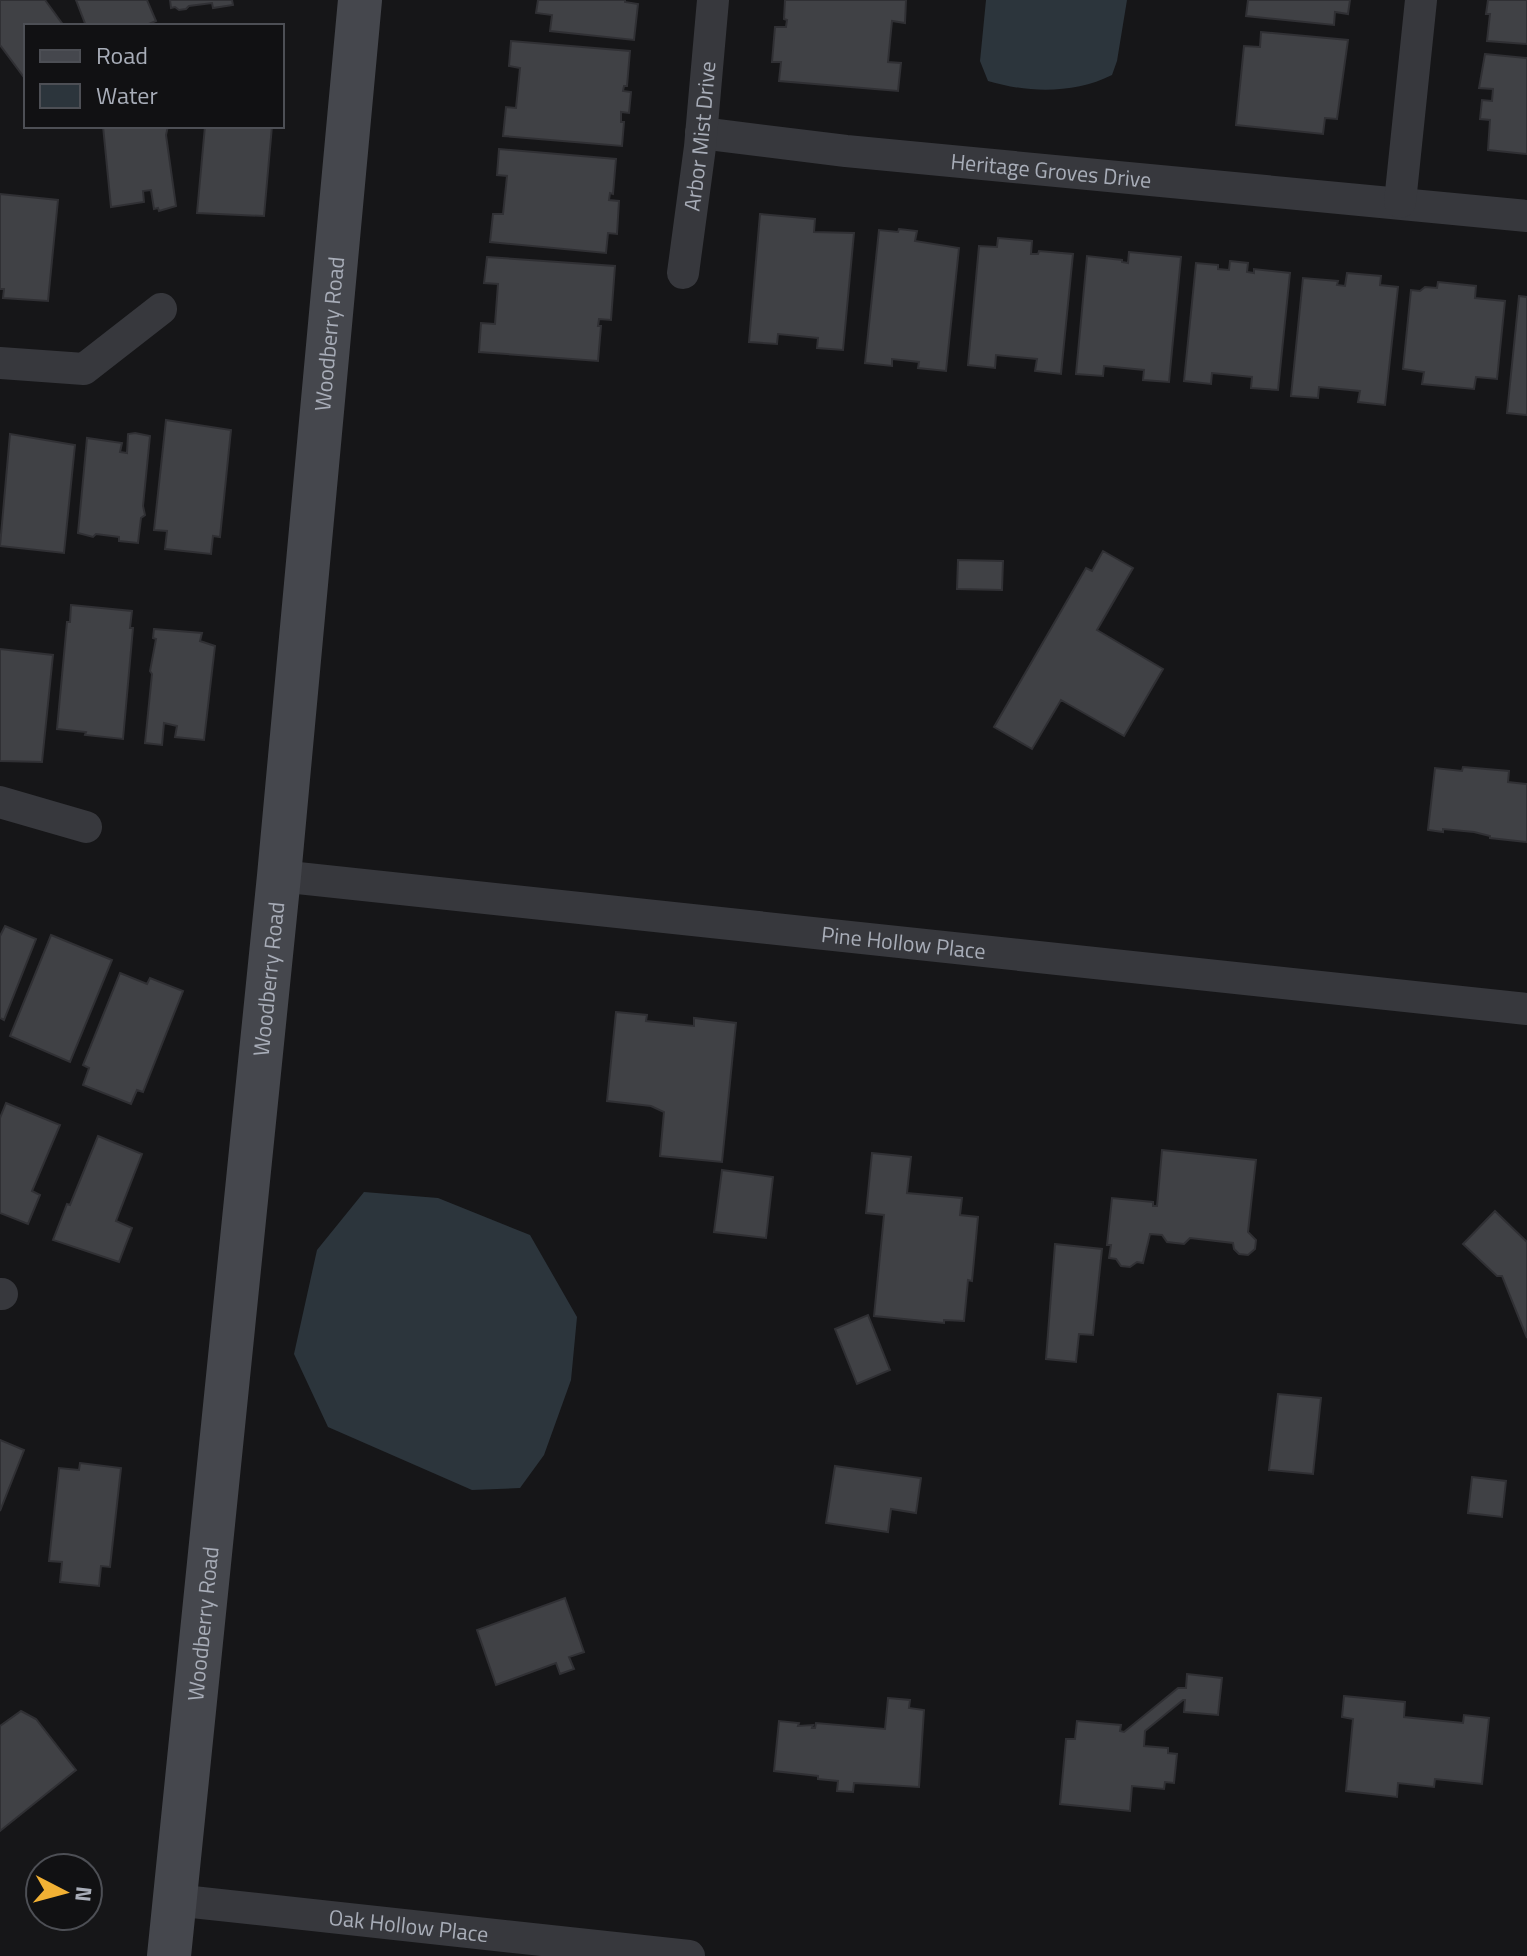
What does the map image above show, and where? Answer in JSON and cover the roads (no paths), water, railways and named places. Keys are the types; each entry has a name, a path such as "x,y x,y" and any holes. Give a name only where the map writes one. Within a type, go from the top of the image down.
{"street":[{"name":"Woodberry Road","path":"169,1956 279,876 360,0"},
{"name":"Arbor Mist Drive","path":"683,273 701,133 713,0"},
{"path":"1400,202 1421,0"},
{"name":"Heritage Groves Drive","path":"701,133 846,151 1527,216"},
{"path":"0,363 84,369 161,309"},
{"path":"0,802 86,827"},
{"name":"Pine Hollow Place","path":"279,876 1527,1009"},
{"name":"Oak Hollow Place","path":"174,1900 689,1956"}],"water":[{"path":"986,0 1127,0 1112,75 1082,86 1051,90 1019,88 988,81 980,61"},
{"path":"364,1192 438,1198 530,1235 577,1317 571,1380 544,1455 520,1488 472,1490 328,1427 294,1354 317,1250"}]}
